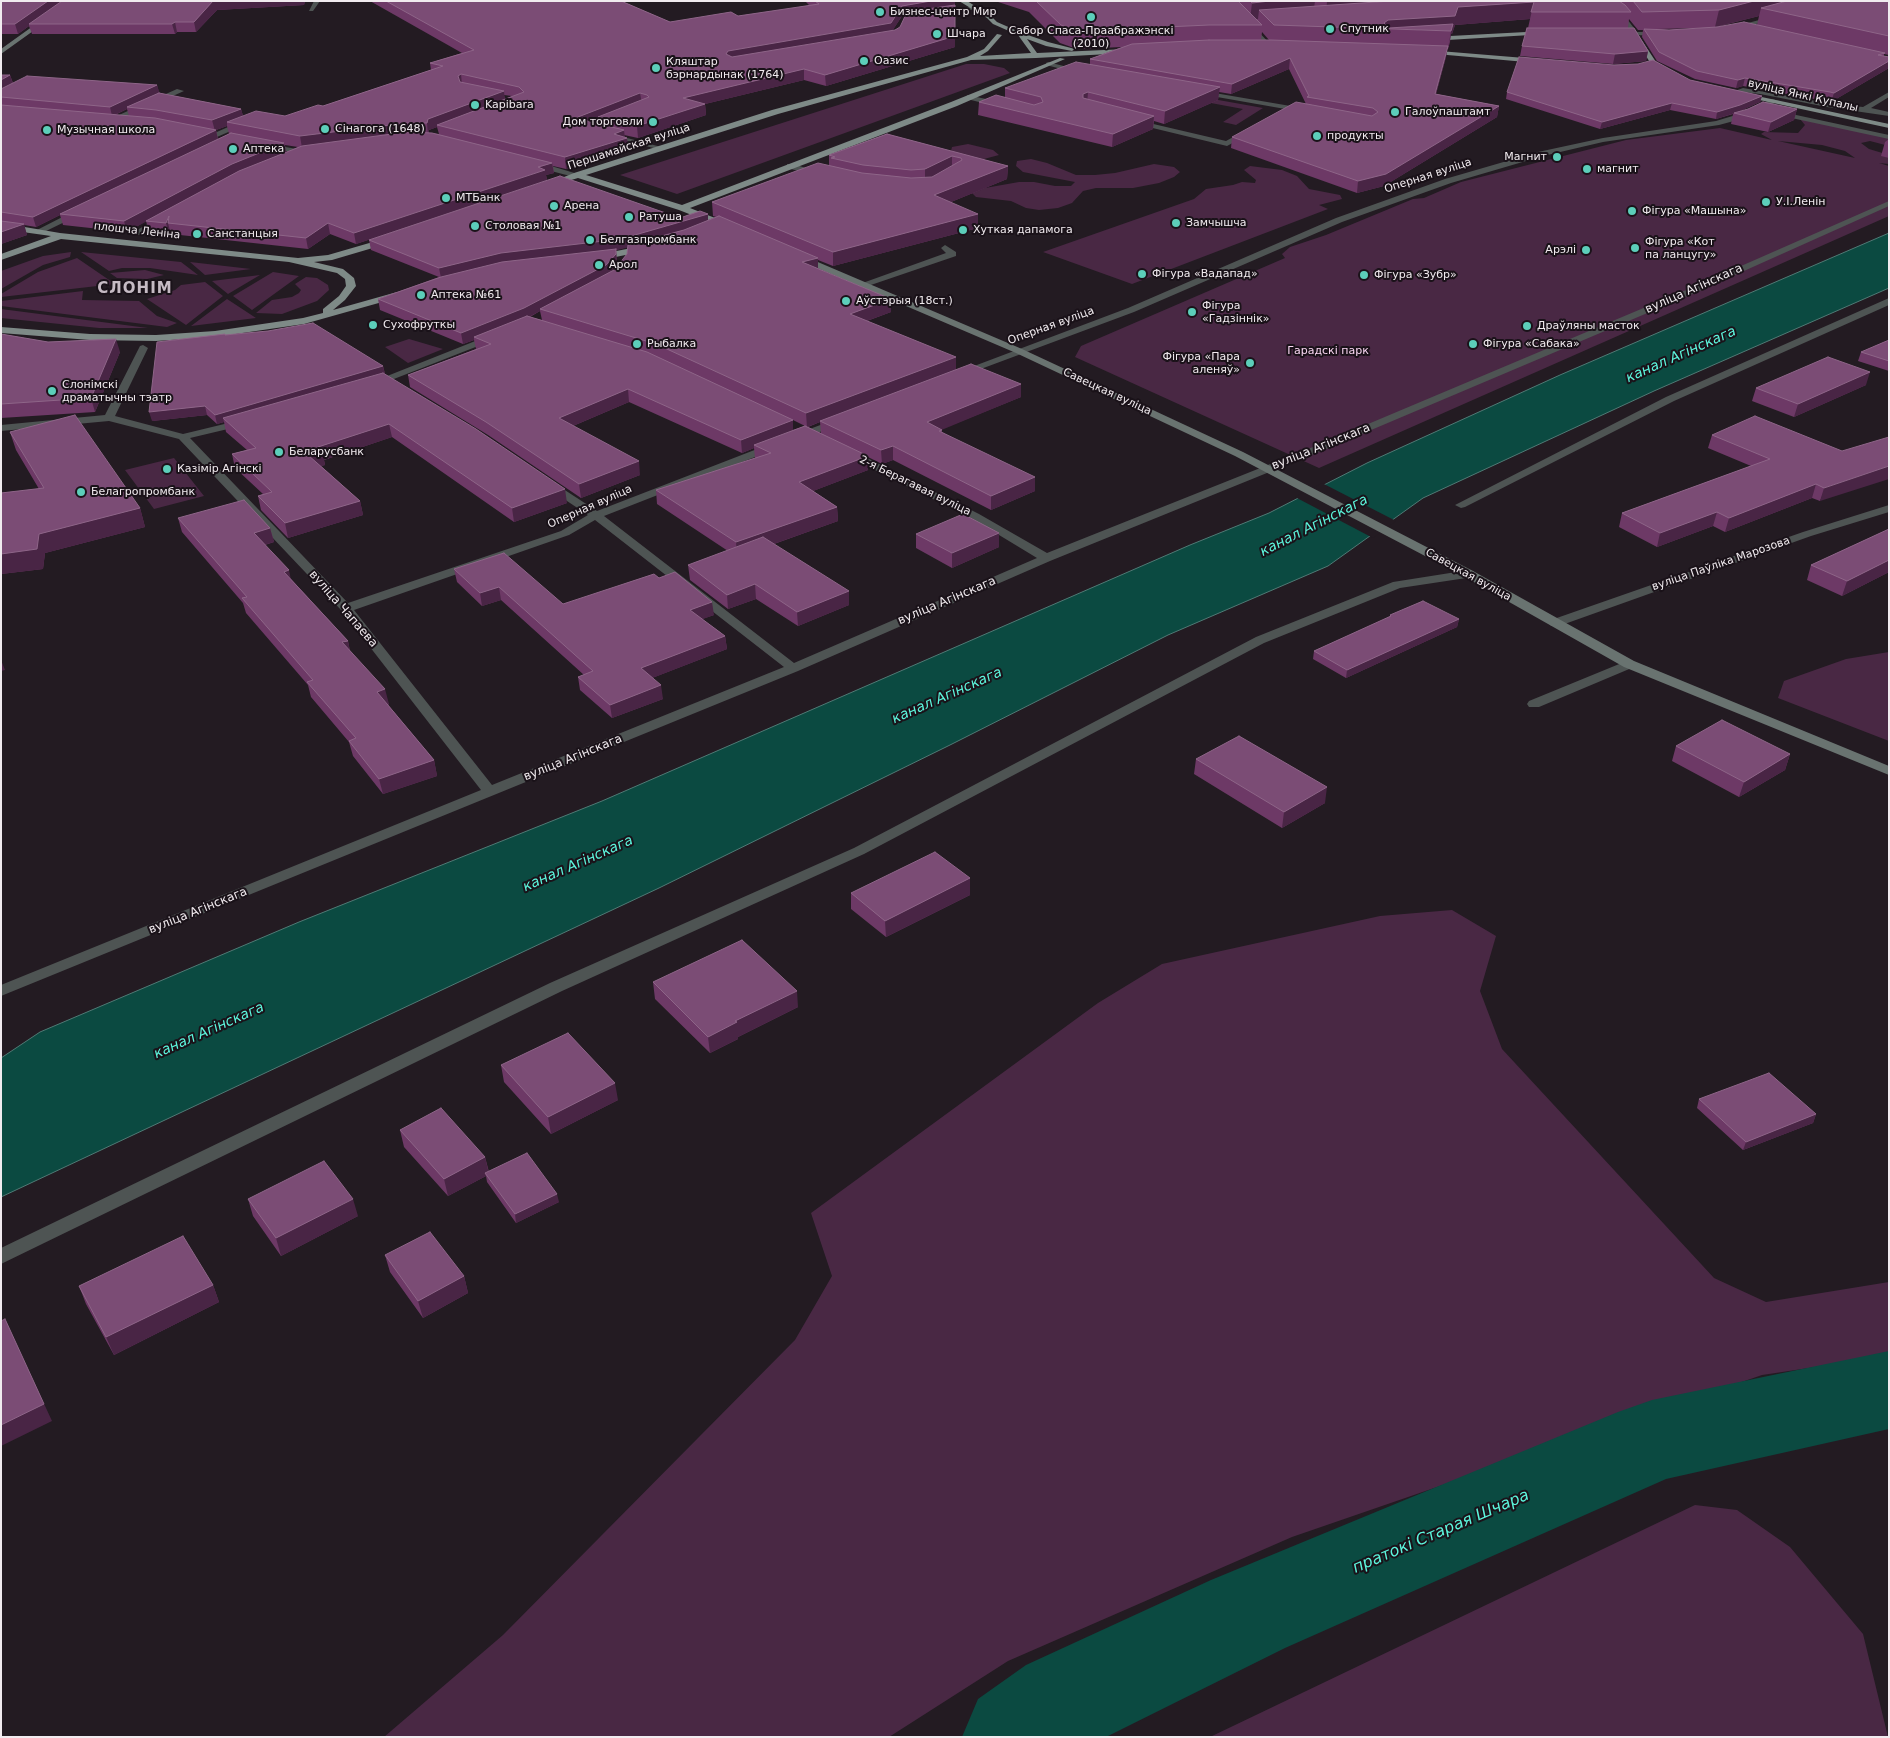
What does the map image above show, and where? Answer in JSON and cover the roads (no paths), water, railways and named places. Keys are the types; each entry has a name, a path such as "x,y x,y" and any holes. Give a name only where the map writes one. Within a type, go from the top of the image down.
{"main road":[{"path":"1,52 72,1"},
{"path":"962,1 995,23 1020,34 1062,48 1106,53"},
{"path":"969,58 986,50 1002,37 995,23"},
{"path":"1419,40 1549,33"},
{"path":"1020,34 1036,56"},
{"path":"1625,34 1635,34 1649,64 1675,78 1657,76"},
{"path":"1449,37 1441,42 1440,45 1441,49 1449,53"},
{"path":"1260,47 1278,47"},
{"path":"1016,48 1036,56 1048,64"},
{"path":"969,58 1134,51"},
{"path":"1421,52 1545,62"},
{"path":"682,208 970,98 1018,71 1048,64 1075,54"},
{"name":"Першамайская вуліца","path":"540,187 775,112 969,58"},
{"path":"983,58 999,60 1018,71"},
{"name":"вуліца Янкі Купалы","path":"1727,90 1889,126"},
{"path":"577,175 682,208 727,225 709,228"},
{"name":"плошча Леніна","path":"1,226 60,236 298,261 340,271 350,278 351,286 330,309 304,321"},
{"path":"1,257 60,236"},
{"path":"298,261 329,258 395,238"},
{"path":"582,260 623,254 653,246"},
{"name":"Савецкая вуліца","path":"792,254 1018,351 1239,454 1469,574 1629,664 1889,771"},
{"name":"плошча Леніна","path":"1,330 90,337 156,338 215,334 304,321 405,293"}],"street":[{"path":"58,2 72,1"},
{"path":"311,10 317,1"},
{"path":"1224,1 1270,47"},
{"path":"1594,1 1625,20 1635,34 1667,34"},
{"path":"924,16 975,8"},
{"path":"1723,29 1785,15"},
{"path":"1248,24 1258,24"},
{"path":"1741,26 1759,30"},
{"path":"1048,64 1088,73"},
{"path":"1189,90 1318,113"},
{"path":"1736,92 1743,90 1760,92 1827,105 1864,108 1889,114"},
{"path":"114,119 180,91"},
{"path":"1864,108 1889,94"},
{"path":"970,98 1011,108"},
{"name":"Оперная вуліца","path":"950,378 1131,310 1339,220 1448,181 1541,154 1603,140 1716,123 1742,116 1775,101"},
{"path":"1276,117 1292,108"},
{"path":"1757,108 1889,137"},
{"path":"627,114 585,129 661,148"},
{"path":"105,118 132,121"},
{"path":"1124,118 1227,144 1260,126"},
{"path":"214,135 256,119"},
{"path":"204,133 233,138"},
{"path":"259,143 302,152"},
{"path":"284,159 302,152 319,150"},
{"path":"526,161 577,175"},
{"path":"790,166 827,175"},
{"name":"вуліца Агінскага","path":"1,991 793,668 1046,558 1326,446 1694,290 1889,202"},
{"path":"39,231 90,206"},
{"path":"136,233 170,215"},
{"path":"862,285 953,254 945,248"},
{"path":"623,254 623,266"},
{"path":"1461,505 1670,399 1889,301"},
{"path":"363,387 391,383 502,333"},
{"path":"109,418 143,348"},
{"name":"Оперная вуліца","path":"346,608 565,533 596,515 852,416"},
{"path":"1,428 109,418 183,437 253,420"},
{"path":"790,425 823,441"},
{"name":"вуліца Чапаева","path":"183,437 346,608 490,792"},
{"name":"2-я Берагавая вуліца","path":"839,449 975,516 1046,558"},
{"path":"540,477 596,515 793,668"},
{"name":"вуліца Паўліка Марозова","path":"1555,623 1798,537 1889,508"},
{"path":"1,1257 556,987 859,851 1260,640 1396,585 1469,574"},
{"path":"1534,704 1629,664"}],"water":[{"name":"канал Агінскага","path":"1889,233 1889,288 1654,391 1423,498 1328,566 1168,635 659,888 1,1197 1,1058 40,1032 299,922 602,801 1190,545 1269,513 1367,463 1560,375"}],"waterway":[{"name":"пратокі Старая Шчара","path":"1017,1737 1064,1702 1248,1614 1652,1441 1889,1390"}],"place":[{"name":"Бизнес-центр Мир","path":"880,12"},
{"name":"Сабор Спаса-Праабражэнскі (2010)","path":"1091,17"},
{"name":"Спутник","path":"1330,29"},
{"name":"Шчара","path":"937,34"},
{"name":"Оазис","path":"864,61"},
{"name":"Кляштар бэрнардынак (1764)","path":"656,68"},
{"name":"Kapibara","path":"475,105"},
{"name":"Галоўпаштамт","path":"1395,112"},
{"name":"Дом торговли","path":"653,122"},
{"name":"Сінагога (1648)","path":"325,129"},
{"name":"Музычная школа","path":"47,130"},
{"name":"продукты","path":"1317,136"},
{"name":"Аптека","path":"233,149"},
{"name":"Магнит","path":"1557,157"},
{"name":"магнит","path":"1587,169"},
{"name":"МТБанк","path":"446,198"},
{"name":"У.І.Ленін","path":"1766,202"},
{"name":"Арена","path":"554,206"},
{"name":"Фігура «Машына»","path":"1632,211"},
{"name":"Ратуша","path":"629,217"},
{"name":"Замчышча","path":"1176,223"},
{"name":"Столовая №1","path":"475,226"},
{"name":"Хуткая дапамога","path":"963,230"},
{"name":"Санстанцыя","path":"197,234"},
{"name":"Белгазпромбанк","path":"590,240"},
{"name":"Фігура «Кот па ланцугу»","path":"1635,248"},
{"name":"Арэлі","path":"1586,250"},
{"name":"Арол","path":"599,265"},
{"name":"Фігура «Вадапад»","path":"1142,274"},
{"name":"Фігура «Зубр»","path":"1364,275"},
{"name":"Аптека №61","path":"421,295"},
{"name":"Аўстэрыя (18ст.)","path":"846,301"},
{"name":"Фігура «Гадзіннік»","path":"1192,312"},
{"name":"Сухофруткы","path":"373,325"},
{"name":"Драўляны масток","path":"1527,326"},
{"name":"Рыбалка","path":"637,344"},
{"name":"Фігура «Сабака»","path":"1473,344"},
{"name":"Фігура «Пара аленяў»","path":"1250,363"},
{"name":"Слонімскі драматычны тэатр","path":"52,391"},
{"name":"Беларусбанк","path":"279,452"},
{"name":"Казімір Агінскі","path":"167,469"},
{"name":"Белагропромбанк","path":"81,492"}],"district":[{"name":"СЛОНІМ","path":"135,289"}],"park label":[{"name":"Гарадскі парк","path":"1328,351"}]}
